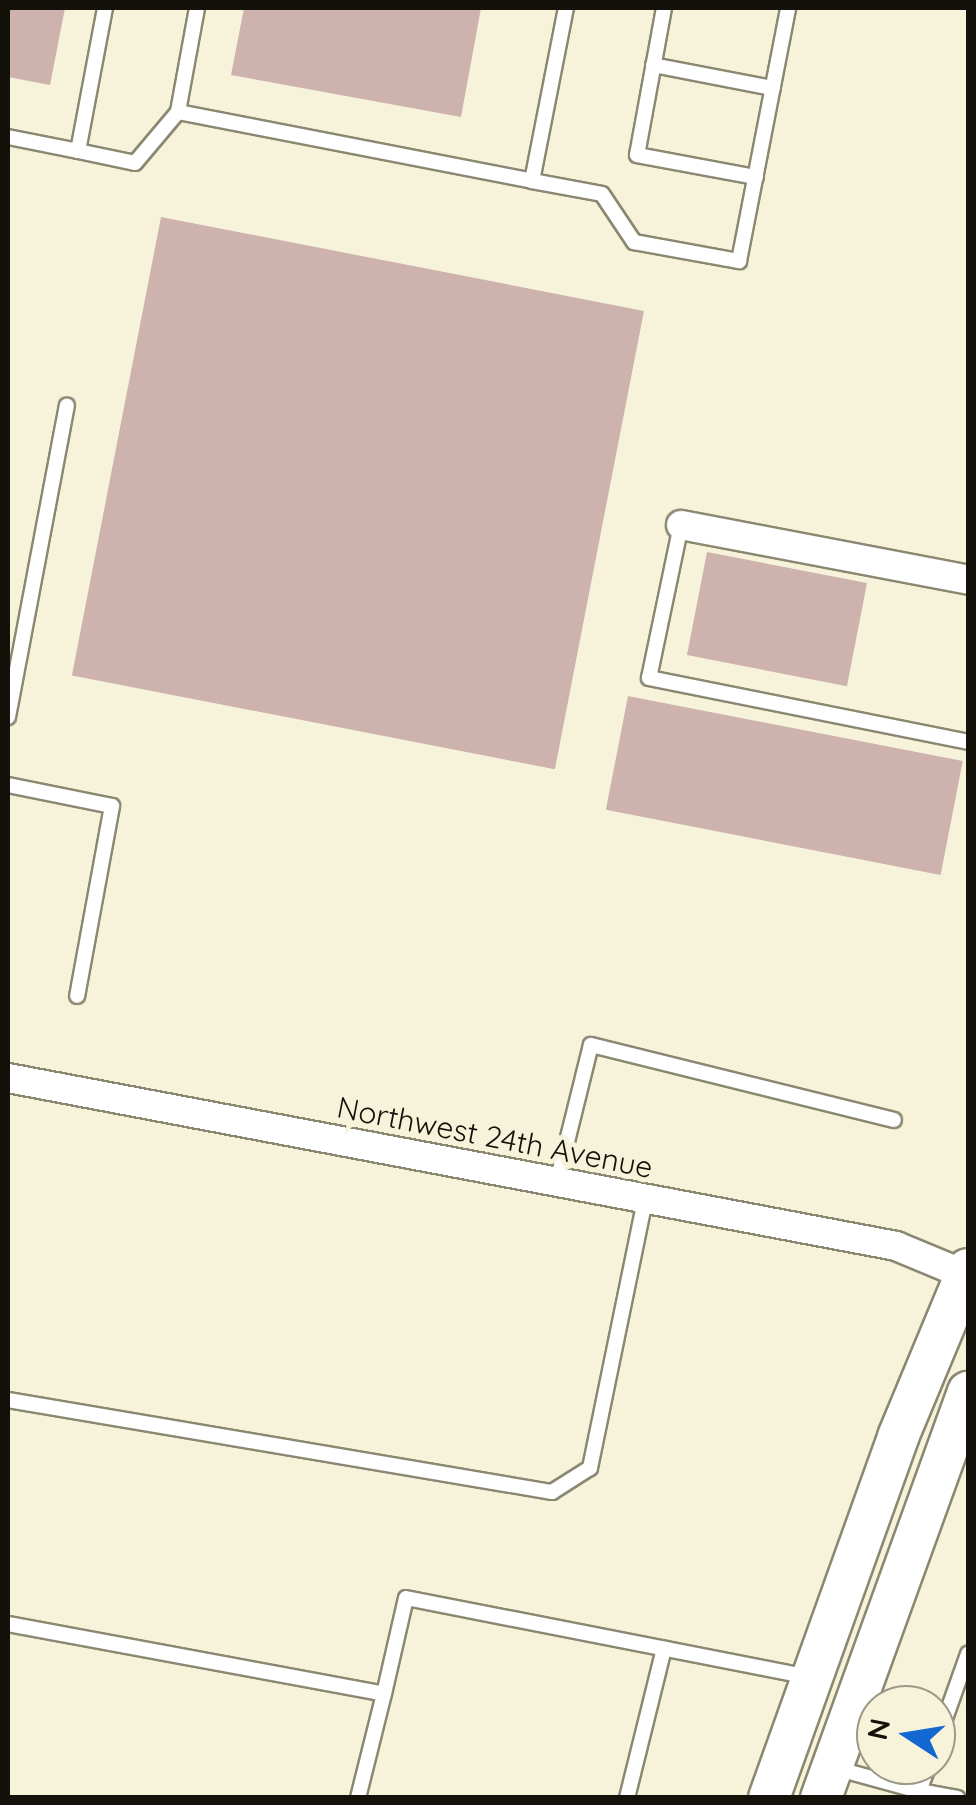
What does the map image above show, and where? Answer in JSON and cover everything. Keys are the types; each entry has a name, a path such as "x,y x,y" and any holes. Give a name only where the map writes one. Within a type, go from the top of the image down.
{"main road":[{"path":"910,1546 903,1495 961,1347 967,1272"},
{"path":"769,1798 898,1438 967,1272"},
{"path":"826,1782 910,1546 955,1460 968,1392"}],"street":[{"path":"681,524 968,580"},
{"name":"Northwest 24th Avenue","path":"8,1078 896,1246 967,1272"}],"lane":[{"path":"78,151 105,8"},
{"path":"8,137 135,164 178,112 197,8"},
{"path":"532,181 566,8"},
{"path":"664,8 637,155 756,177"},
{"path":"178,112 602,194 634,242 739,261 788,8"},
{"path":"653,65 773,88"},
{"path":"8,718 67,406"},
{"path":"681,524 649,678 968,742"},
{"path":"8,785 112,806 77,996"},
{"path":"557,1182 590,1044 894,1120"},
{"path":"8,1400 552,1492 590,1468 645,1198"},
{"path":"358,1798 406,1598 812,1678"},
{"path":"8,1624 384,1694"},
{"path":"626,1798 664,1649"},
{"path":"956,1688 968,1654"},
{"path":"826,1782 919,1790 957,1798"},
{"path":"919,1790 921,1785"}],"building":[{"path":"8,8 65,8 50,85 8,77"},
{"path":"244,8 481,8 461,117 231,75"},
{"path":"161,217 644,311 555,769 72,675"},
{"path":"707,552 867,583 847,686 687,655"},
{"path":"628,696 963,761 941,875 606,810"}]}
